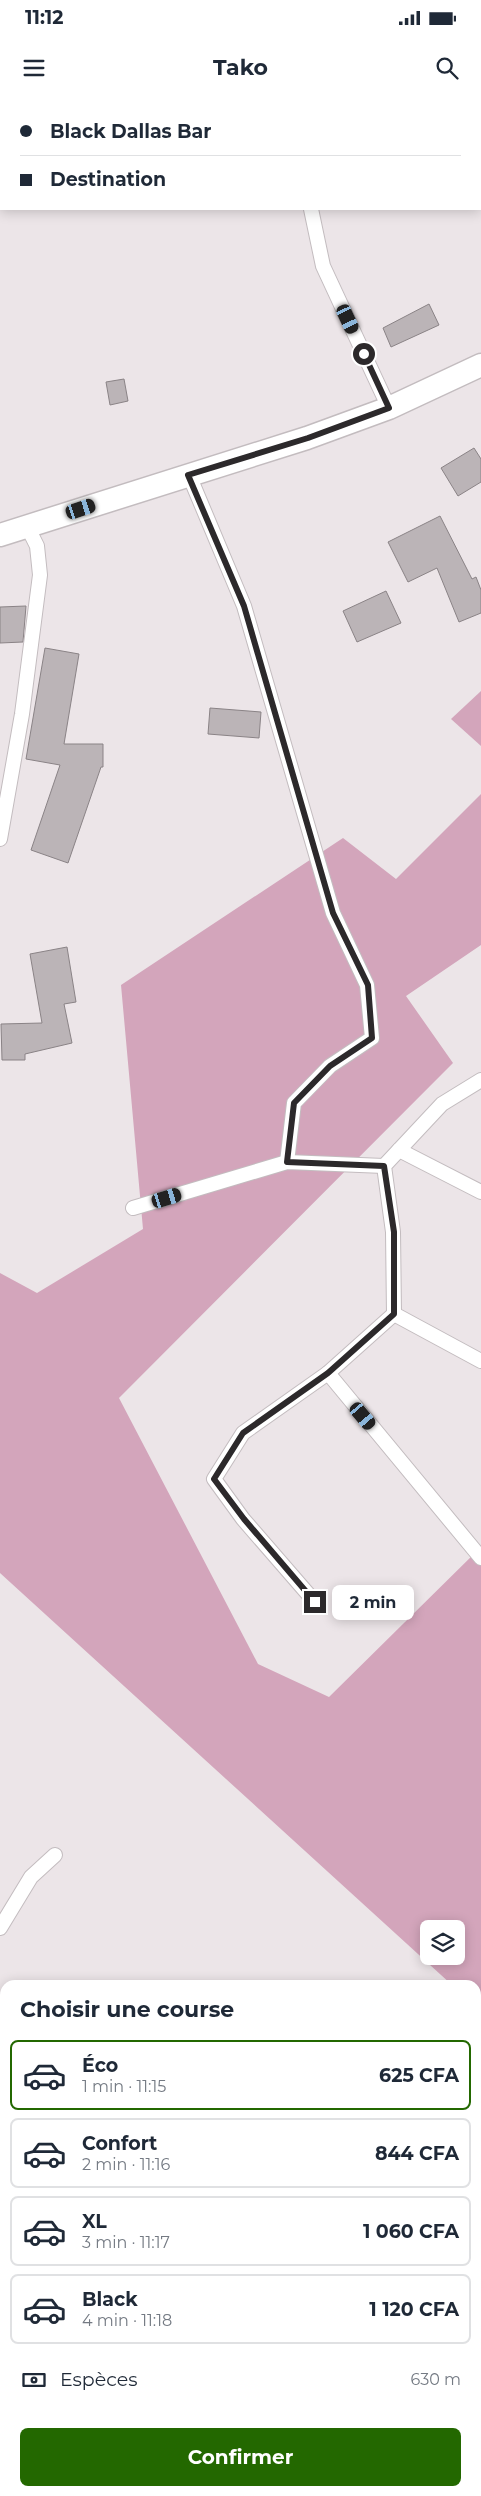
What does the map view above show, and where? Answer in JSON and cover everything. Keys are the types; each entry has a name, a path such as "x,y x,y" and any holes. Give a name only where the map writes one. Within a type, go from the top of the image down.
{"main road":[{"path":"0,535 308,438 389,408 481,365"}],"street":[{"path":"310,210 323,266 389,408"},
{"path":"188,475 244,606 333,913 368,985 372,1038 330,1066 294,1103 287,1162"},
{"path":"0,839 22,714 40,575 37,546 27,526"},
{"path":"133,1208 287,1162 384,1166 442,1104 481,1080"},
{"path":"399,1150 481,1192"},
{"path":"315,1602 244,1519 214,1479 243,1433 328,1373 394,1314 394,1232 384,1166"},
{"path":"394,1314 481,1361"},
{"path":"328,1373 481,1558"},
{"path":"0,1928 31,1877 55,1855"}],"shaded area":[{"path":"481,691 481,746 451,719"},
{"path":"481,794 481,945 406,996 453,1063 119,1398 258,1664 329,1697 481,1547 481,1980 447,1980 430,1965 465,1965 465,1920 420,1920 420,1956 0,1573 0,1273 37,1293 143,1229 121,985 343,838 396,879"}],"building":[{"path":"429,304 439,325 391,347 383,328"},
{"path":"124,379 128,401 110,405 106,382"},
{"path":"474,448 481,459 481,482 458,496 441,468"},
{"path":"440,516 472,579 476,577 481,590 481,613 459,622 437,568 408,582 388,542"},
{"path":"386,591 401,623 357,642 343,611"},
{"path":"26,606 23,642 0,643 0,607"},
{"path":"45,648 79,654 64,744 103,744 103,767 101,767 68,863 31,850 60,765 26,759"},
{"path":"210,708 261,712 259,738 208,734"},
{"path":"67,947 76,1002 64,1004 72,1043 25,1054 25,1060 2,1060 1,1024 42,1023 30,954"}],"route":[{"path":"315,1602 244,1519 214,1479 243,1433 328,1373 394,1314 392,1267 394,1232 384,1166 287,1162 294,1103 330,1066 372,1038 368,985 333,913 244,606 188,475 308,438 389,408 364,354"}]}
